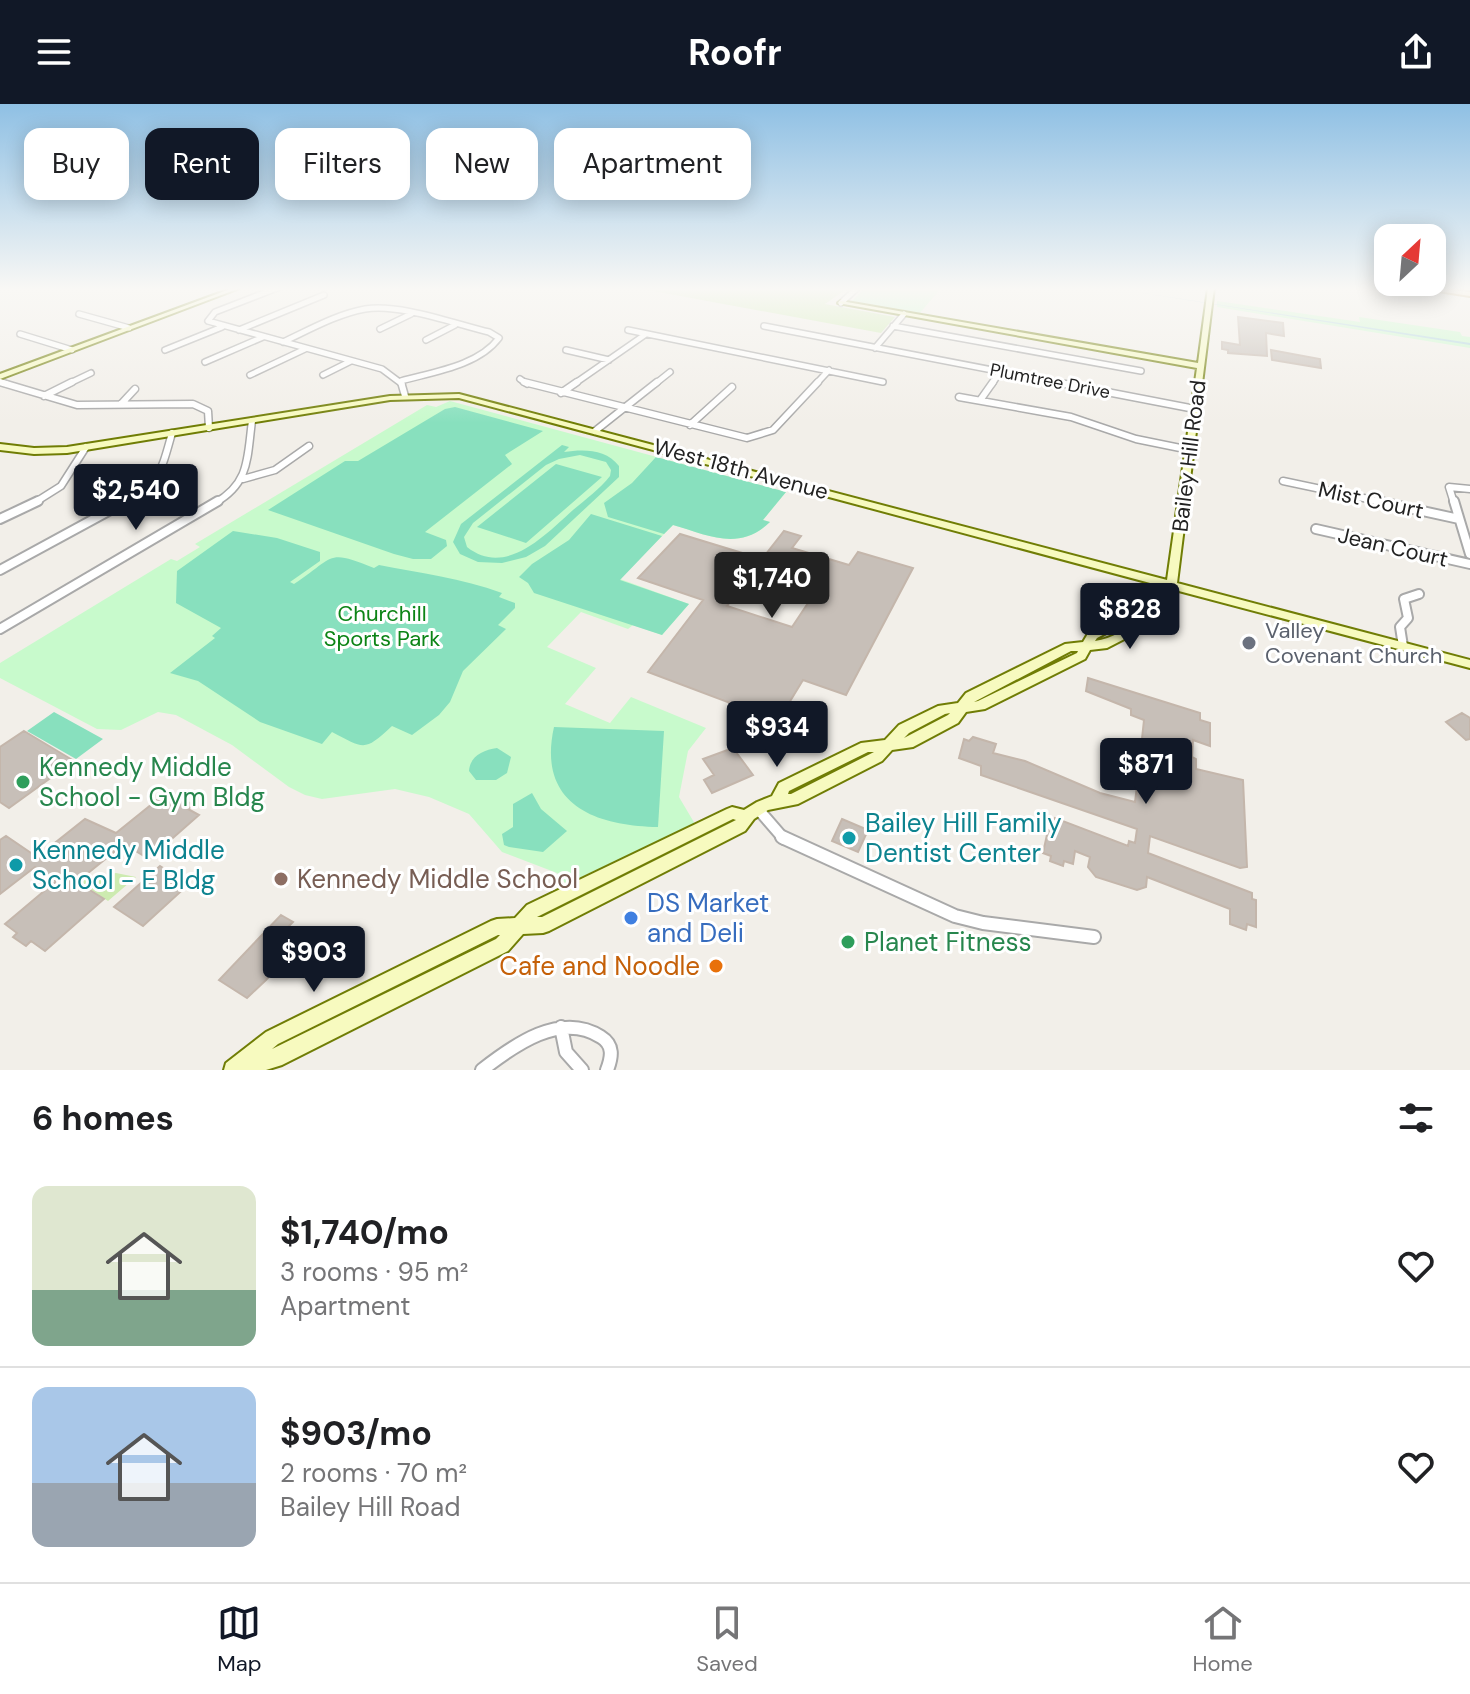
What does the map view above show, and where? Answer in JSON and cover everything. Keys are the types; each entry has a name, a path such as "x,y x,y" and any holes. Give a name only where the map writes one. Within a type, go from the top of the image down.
{"main road":[{"path":"0,380 116,333"},
{"path":"1012,333 1200,366"},
{"name":"Bailey Hill Road","path":"234,1070 272,1038 497,927 543,925 740,826 752,812 778,799 793,800 877,757 887,747 908,743 953,719 965,706 980,706 1081,656 1087,646 1103,645 1134,629 1166,603 1173,585 1205,333"},
{"name":"West 18th Avenue","path":"0,447 34,451 86,447 405,396 471,398 1470,664"},
{"name":"Bailey Hill Road","path":"518,927 533,910 732,813 752,812"},
{"path":"639,876 644,856"}],"street":[{"path":"165,350 205,333"},
{"path":"247,333 382,369 401,381 405,396"},
{"path":"283,342 304,333"},
{"path":"426,340 439,333"},
{"path":"401,381 464,361 498,341 493,333"},
{"path":"642,333 883,382"},
{"name":"Plumtree Drive","path":"800,333 1195,409"},
{"path":"875,348 887,333"},
{"path":"932,333 1141,371"},
{"path":"20,334 72,350"},
{"path":"561,393 646,334"},
{"path":"205,362 263,337"},
{"path":"250,375 306,348"},
{"path":"566,350 609,360"},
{"path":"1109,365 1114,351"},
{"path":"323,375 352,360"},
{"path":"520,379 524,383 561,393 741,437 765,434 776,428 829,370"},
{"path":"595,431 670,372"},
{"path":"981,399 1000,372"},
{"path":"43,396 91,373"},
{"path":"0,380 77,405 193,404 208,411 209,428"},
{"path":"690,425 732,387"},
{"path":"121,404 135,389"},
{"path":"959,397 1078,419 1143,441 1190,450"},
{"path":"243,479 252,421"},
{"path":"0,570 148,490 160,476 172,433"},
{"path":"1,628 218,503 243,479 275,470 309,446"},
{"path":"0,519 61,488 74,473 86,447"},
{"name":"Mist Court","path":"1283,481 1459,519"},
{"path":"1470,489 1449,485 1467,534 1470,554"},
{"name":"Jean Court","path":"1316,529 1470,564"},
{"path":"1403,646 1400,627 1408,619 1404,599 1419,594"},
{"path":"752,812 785,840 955,916 983,923 1094,937"},
{"path":"482,1070 550,1029 575,1025 593,1030 609,1042 613,1055 607,1070"},
{"path":"561,1027 562,1043 571,1062 582,1070"}],"green space":[{"path":"1378,333 1461,333 1470,337 1470,348"},
{"name":"Churchill Sports Park","path":"450,401 786,492 763,520 770,522 747,537 723,538 673,525 620,579 689,604 662,635 633,625 628,629 581,612 547,647 596,668 565,704 610,723 631,697 706,728 688,751 679,797 695,824 566,884 557,873 502,852 469,814 429,797 395,789 322,799 305,795 289,787 232,745 176,715 158,712 121,730 97,729 0,678 0,663 171,559 177,561 200,547 195,544 427,405 436,407"},
{"path":"455,407 543,431 505,455 512,464 425,532 446,540 447,546 431,559 413,559 394,554 268,510 345,461 358,461 445,409"},
{"path":"562,445 569,447 564,452 594,452 608,456 619,466 619,477 545,546 526,557 502,563 478,562 460,554 453,542 461,524","holes":["580,455 606,462 611,470 606,481 551,530 524,549 496,558 467,547 464,537 473,523 546,465"]},
{"path":"656,457 786,492 763,520 770,522 747,537 735,539 673,525 664,534 608,517 604,503 632,483"},
{"path":"556,464 602,477 526,543 477,527"},
{"path":"591,514 662,536 620,580 689,604 662,635 534,593 528,583 519,577 532,564 569,540"},
{"path":"233,531 277,538 320,552 320,561 290,582 294,584 331,558 338,557 374,568 379,565 487,588 502,593 499,597 515,603 515,608 498,625 506,629 463,671 450,702 439,715 412,735 392,726 364,745 332,732 322,744 260,722 198,681 170,673 215,638 212,636 221,628 176,603 177,571"},
{"path":"54,712 103,739 76,759 27,731"},
{"path":"554,727 664,731 658,827 612,822 575,805 562,792 554,775 551,753"},
{"path":"497,748 511,757 507,773 496,780 476,780 469,771 472,761 482,752"},
{"path":"532,793 541,809 567,831 543,852 504,845 502,834 513,827 513,804"},
{"path":"116,873 136,877 108,901 81,883 86,879"}],"water":[{"path":"1395,333 1470,343 1470,345"}],"building":[{"path":"1239,333 1266,333 1267,356 1228,353 1228,350 1222,349 1222,342 1240,345"},
{"path":"1271,350 1320,359 1321,368 1272,360"},
{"path":"784,531 801,536 792,548 849,565 858,552 913,568 846,695 803,680 778,721 648,672 703,600 638,578 680,534 762,559","holes":["749,577 812,597 792,627 727,606"]},
{"path":"1088,678 1200,713 1200,720 1210,723 1210,746 1193,740 1192,757 1196,759 1196,769 1243,780 1247,867 1240,868 1150,836 1148,853 1252,893 1252,899 1256,900 1256,927 1247,924 1246,930 1230,924 1230,909 1147,877 1146,887 1137,890 1096,877 1088,867 1090,857 1075,851 1073,864 1064,861 1063,866 1050,861 1051,856 1043,853 1048,830 1052,831 1055,818 1128,846 1129,841 1135,843 1137,829 981,775 981,766 959,758 964,739 969,741 973,737 996,744 993,753 1025,761 1100,793 1135,802 1139,770 1115,762 1117,750 1140,757 1144,720 1131,715 1131,709 1086,691"},
{"path":"1462,713 1470,718 1470,739 1466,740 1446,722"},
{"name":"Kennedy Middle School - Gym Bldg","path":"24,731 74,761 9,808 0,802 0,747"},
{"path":"733,748 753,775 712,793 704,780 714,775 703,759"},
{"path":"162,796 173,802 179,797 193,805 188,809 199,815 149,859 124,844 77,882 104,899 45,951 31,941 26,946 13,937 17,933 5,924 56,881 35,867 0,894 0,840 6,836 37,857 85,819 116,833"},
{"name":"Bailey Hill Family Dentist Center","path":"842,819 868,830 858,852 832,841"},
{"path":"160,866 189,884 143,926 114,907"},
{"path":"281,915 293,922 285,930 294,935 286,944 294,949 266,980 247,998 219,980"}],"place":[{"name":"Valley Covenant Church","path":"1249,643"},
{"name":"Kennedy Middle School - Gym Bldg","path":"23,782"},
{"name":"Bailey Hill Family Dentist Center","path":"849,838"},
{"name":"Kennedy Middle School - E Bldg","path":"16,865"},
{"name":"Kennedy Middle School","path":"281,879"},
{"name":"DS Market and Deli","path":"631,918"},
{"name":"Planet Fitness","path":"848,942"},
{"name":"Cafe and Noodle","path":"716,966"}]}
